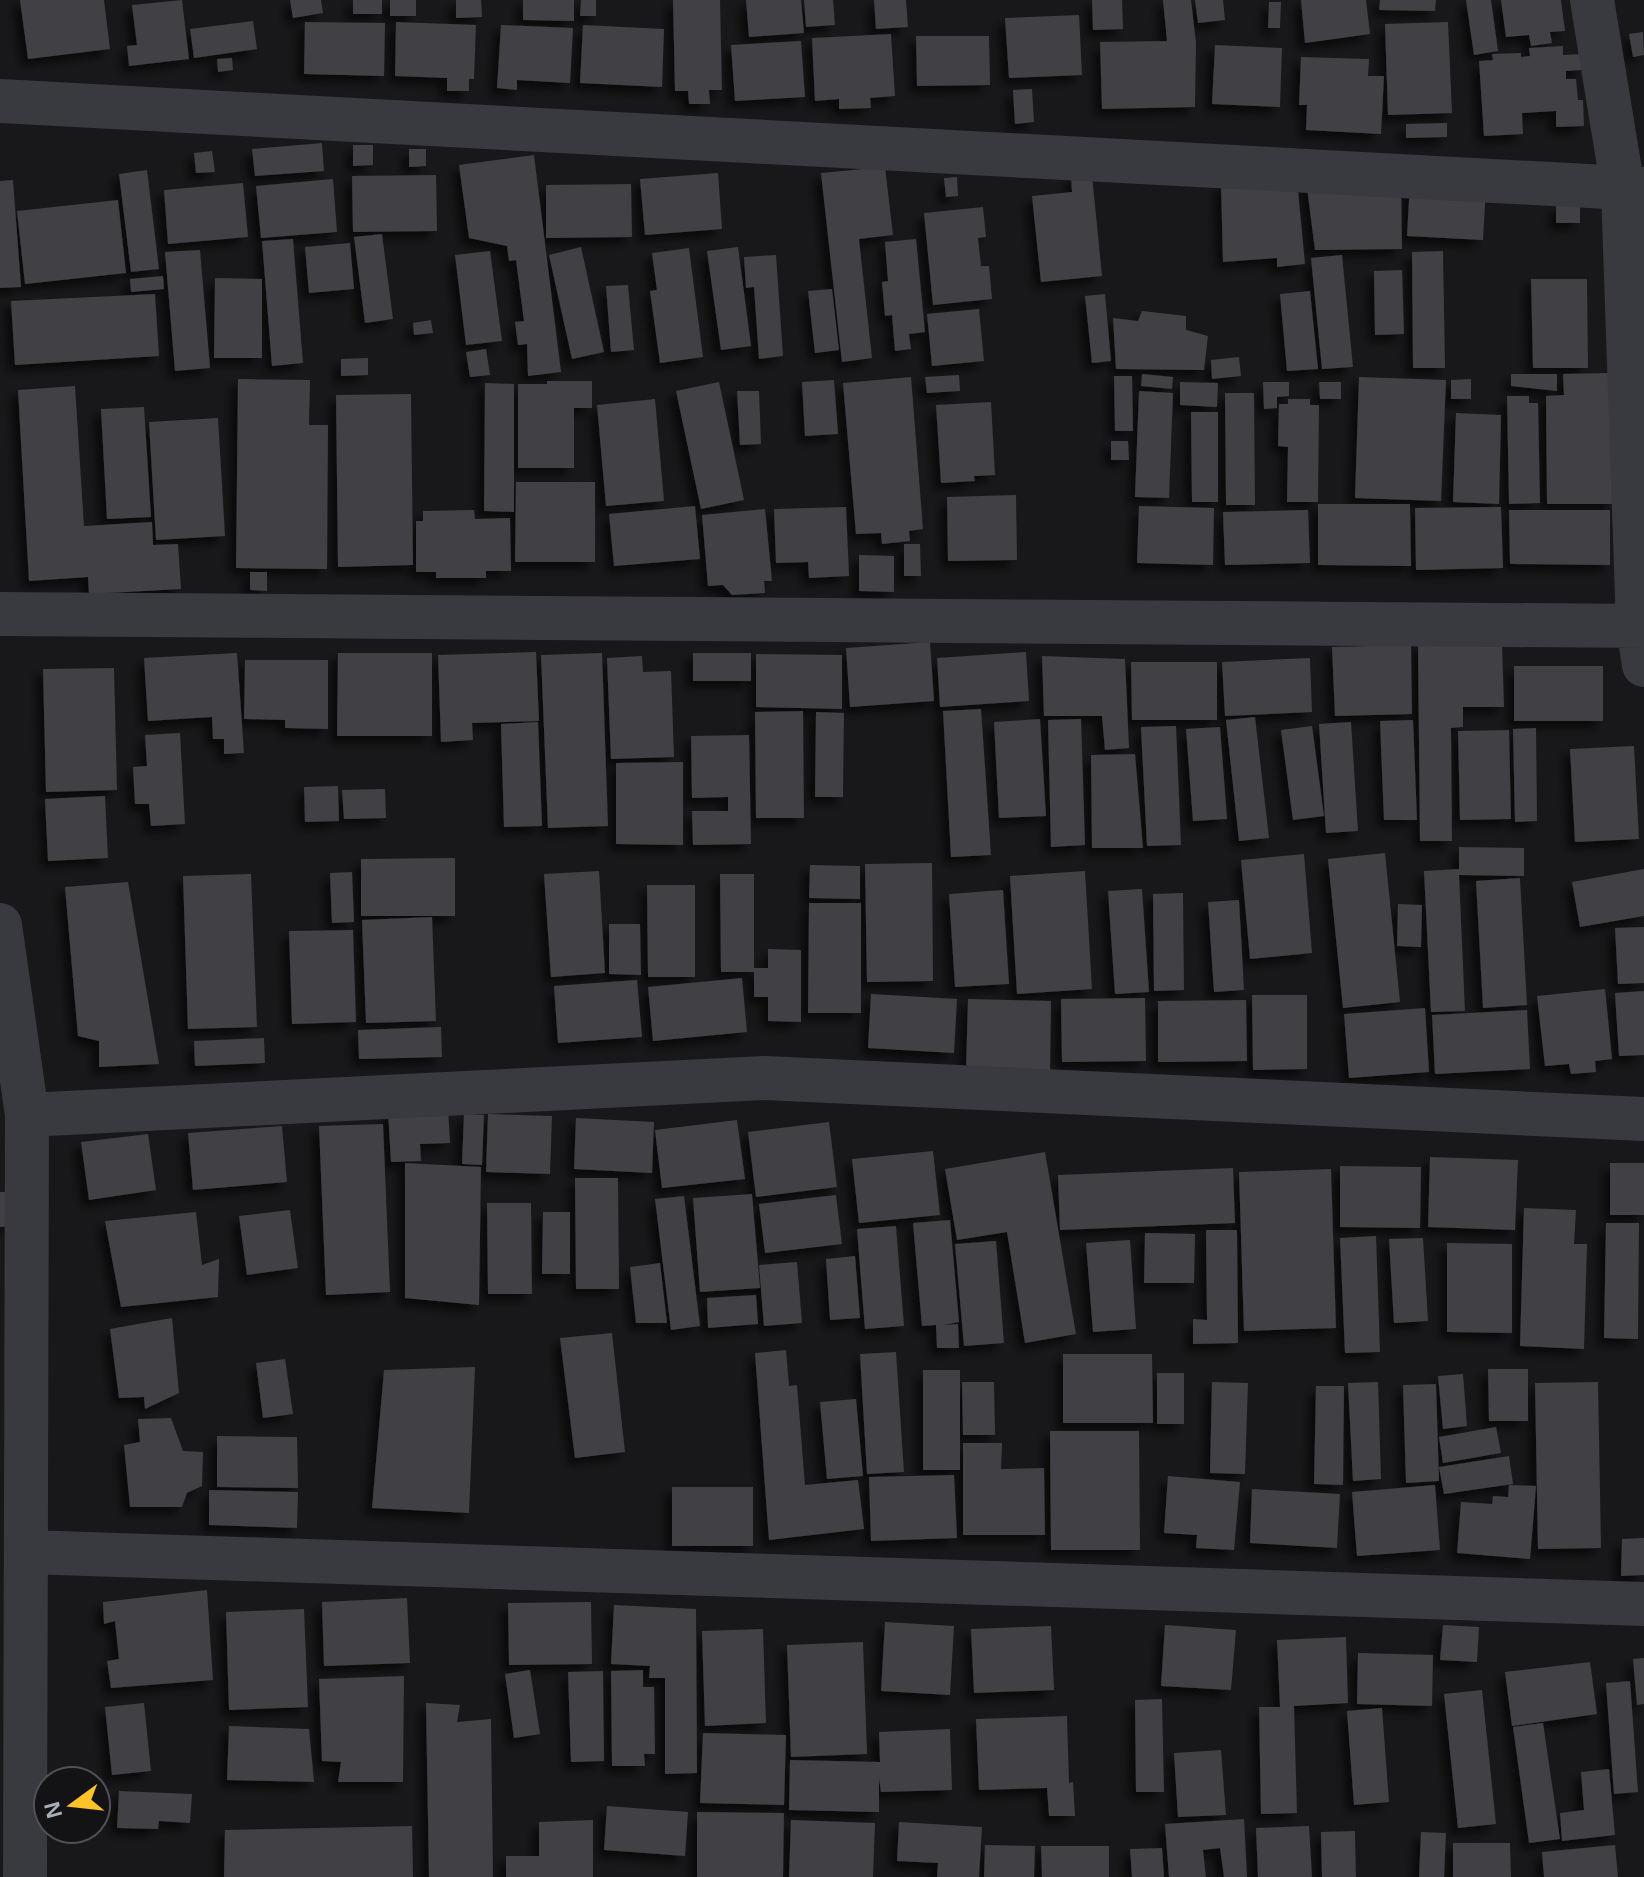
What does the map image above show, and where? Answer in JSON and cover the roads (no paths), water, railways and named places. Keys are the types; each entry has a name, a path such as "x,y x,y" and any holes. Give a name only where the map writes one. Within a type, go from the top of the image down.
{"street":[{"path":"0,614 1642,639 1633,189 1592,0"},
{"path":"0,101 1633,189"},
{"path":"0,925 27,1115 25,1877"},
{"path":"27,1115 765,1078 1644,1119"},
{"path":"26,1552 1644,1604"}]}
